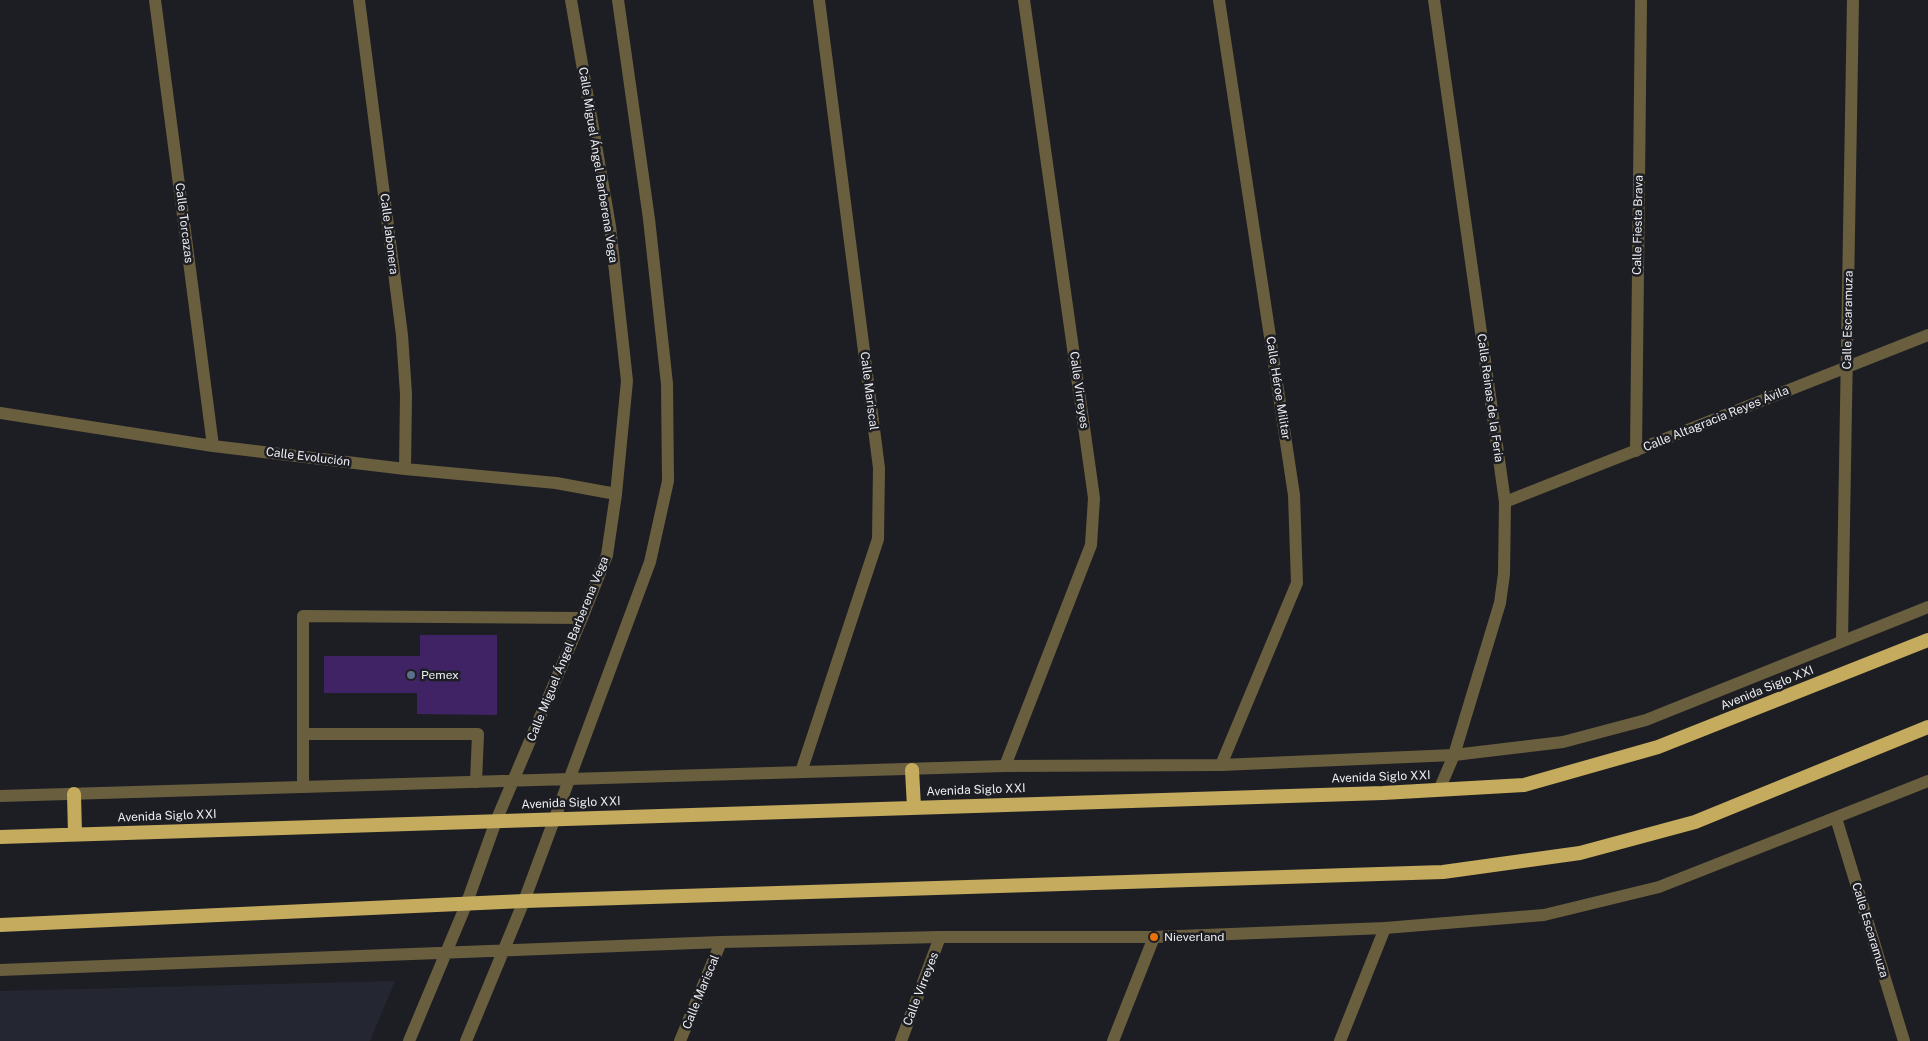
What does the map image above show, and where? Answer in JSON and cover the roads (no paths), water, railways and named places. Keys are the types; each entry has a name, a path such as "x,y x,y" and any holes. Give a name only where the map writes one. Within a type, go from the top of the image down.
{"highway":[{"name":"Avenida Siglo XXI","path":"0,836 1439,790 1524,785 1658,747 1928,640"},
{"path":"0,925 524,901 1443,872 1580,853 1695,822 1928,727"},
{"path":"912,770 914,807"},
{"path":"74,794 75,834"}],"street":[{"name":"Calle Torcazas","path":"155,0 213,446"},
{"name":"Calle Jabonera","path":"359,0 402,335 406,394 405,469"},
{"name":"Calle Miguel Ángel Barberena Vega","path":"409,1041 466,905 496,821 607,555 616,494 627,381 610,226 571,0"},
{"path":"466,1041 524,901 650,562 668,481 668,384 649,219 618,0"},
{"name":"Calle Mariscal","path":"801,772 878,539 879,468 819,0"},
{"name":"Calle Virreyes","path":"1005,766 1091,545 1094,498 1024,0"},
{"name":"Calle Héroe Militar","path":"1219,0 1294,495 1297,584 1221,765"},
{"name":"Calle Reinas de la Feria","path":"1434,0 1504,502 1504,574 1500,604 1454,756 1439,790"},
{"name":"Calle Fiesta Brava","path":"1636,451 1641,0"},
{"name":"Calle Escaramuza","path":"1842,640 1853,0"},
{"name":"Calle Altagracia Reyes Ávila","path":"1504,502 1928,335"},
{"name":"Calle Evolución","path":"0,413 213,446 405,469 556,483 616,494"},
{"name":"Avenida Siglo XXI","path":"0,796 513,781 571,777 912,770 1005,766 1221,765 1454,756 1563,742 1646,720 1928,606"},
{"path":"304,787 302,616 582,618"},
{"path":"303,734 478,734 476,782"},
{"path":"0,970 721,942 940,937 1154,937 1385,928 1544,915 1659,886 1928,781"},
{"name":"Calle Escaramuza","path":"1836,818 1904,1041"},
{"path":"1340,1041 1385,928"},
{"name":"Calle Virreyes","path":"901,1041 940,937"},
{"path":"1113,1041 1154,937"},
{"name":"Calle Mariscal","path":"680,1041 721,942"}],"place":[{"name":"Pemex","path":"411,675"},
{"name":"Nieverland","path":"1154,937"}]}
